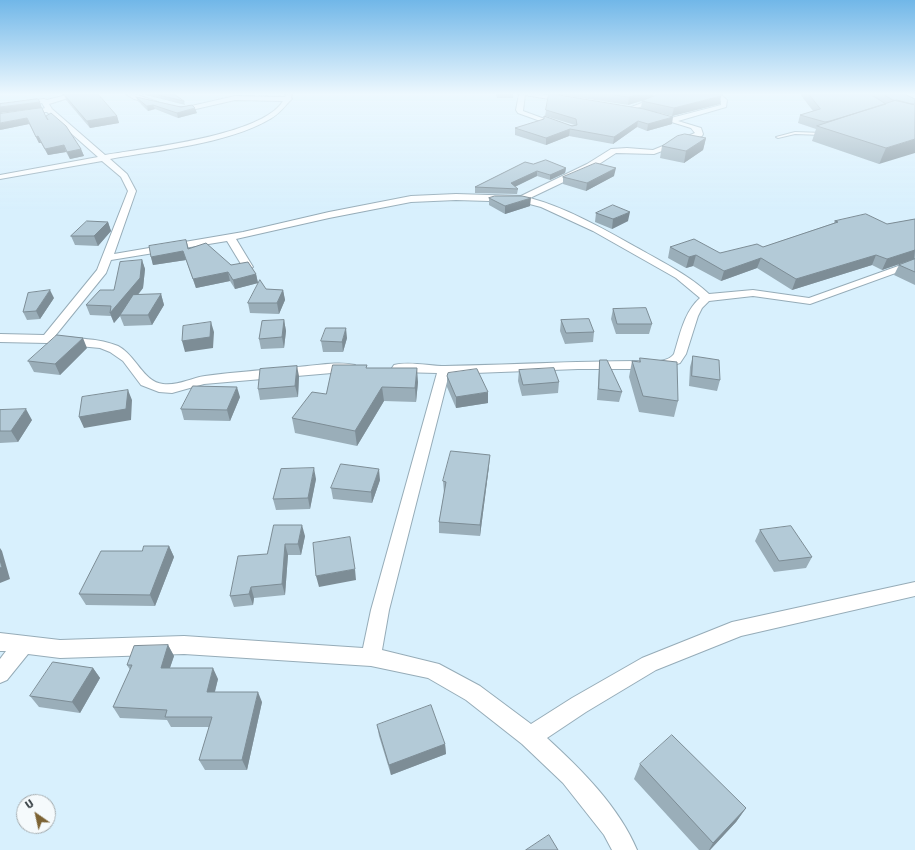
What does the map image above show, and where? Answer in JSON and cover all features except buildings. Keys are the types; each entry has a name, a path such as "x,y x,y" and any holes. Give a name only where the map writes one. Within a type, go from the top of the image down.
{"street":[{"path":"47,339 102,271 132,191 124,176 76,134"},
{"path":"0,178 207,139 226,134"},
{"path":"522,198 590,166 614,151 627,150 654,152 699,134"},
{"path":"108,258 230,237 411,199 456,197 522,198 544,205 629,247 680,276 706,298"},
{"path":"230,237 248,267"},
{"path":"388,368 444,370 652,365 668,363 676,360 680,354 692,316 698,306 706,298 753,293 810,301 915,263"},
{"path":"0,338 47,339 101,345 114,349 126,358 146,382 158,388 172,389 203,380 329,368 365,368"},
{"path":"371,657 380,610 444,370"},
{"path":"530,737 579,705 649,664 739,628 915,589"},
{"path":"0,642 60,648 184,646 371,657 432,670 473,693 530,737 571,775 612,827 625,850"},
{"path":"0,674 24,644"}],"lane":[{"path":"778,137 807,134"}]}
